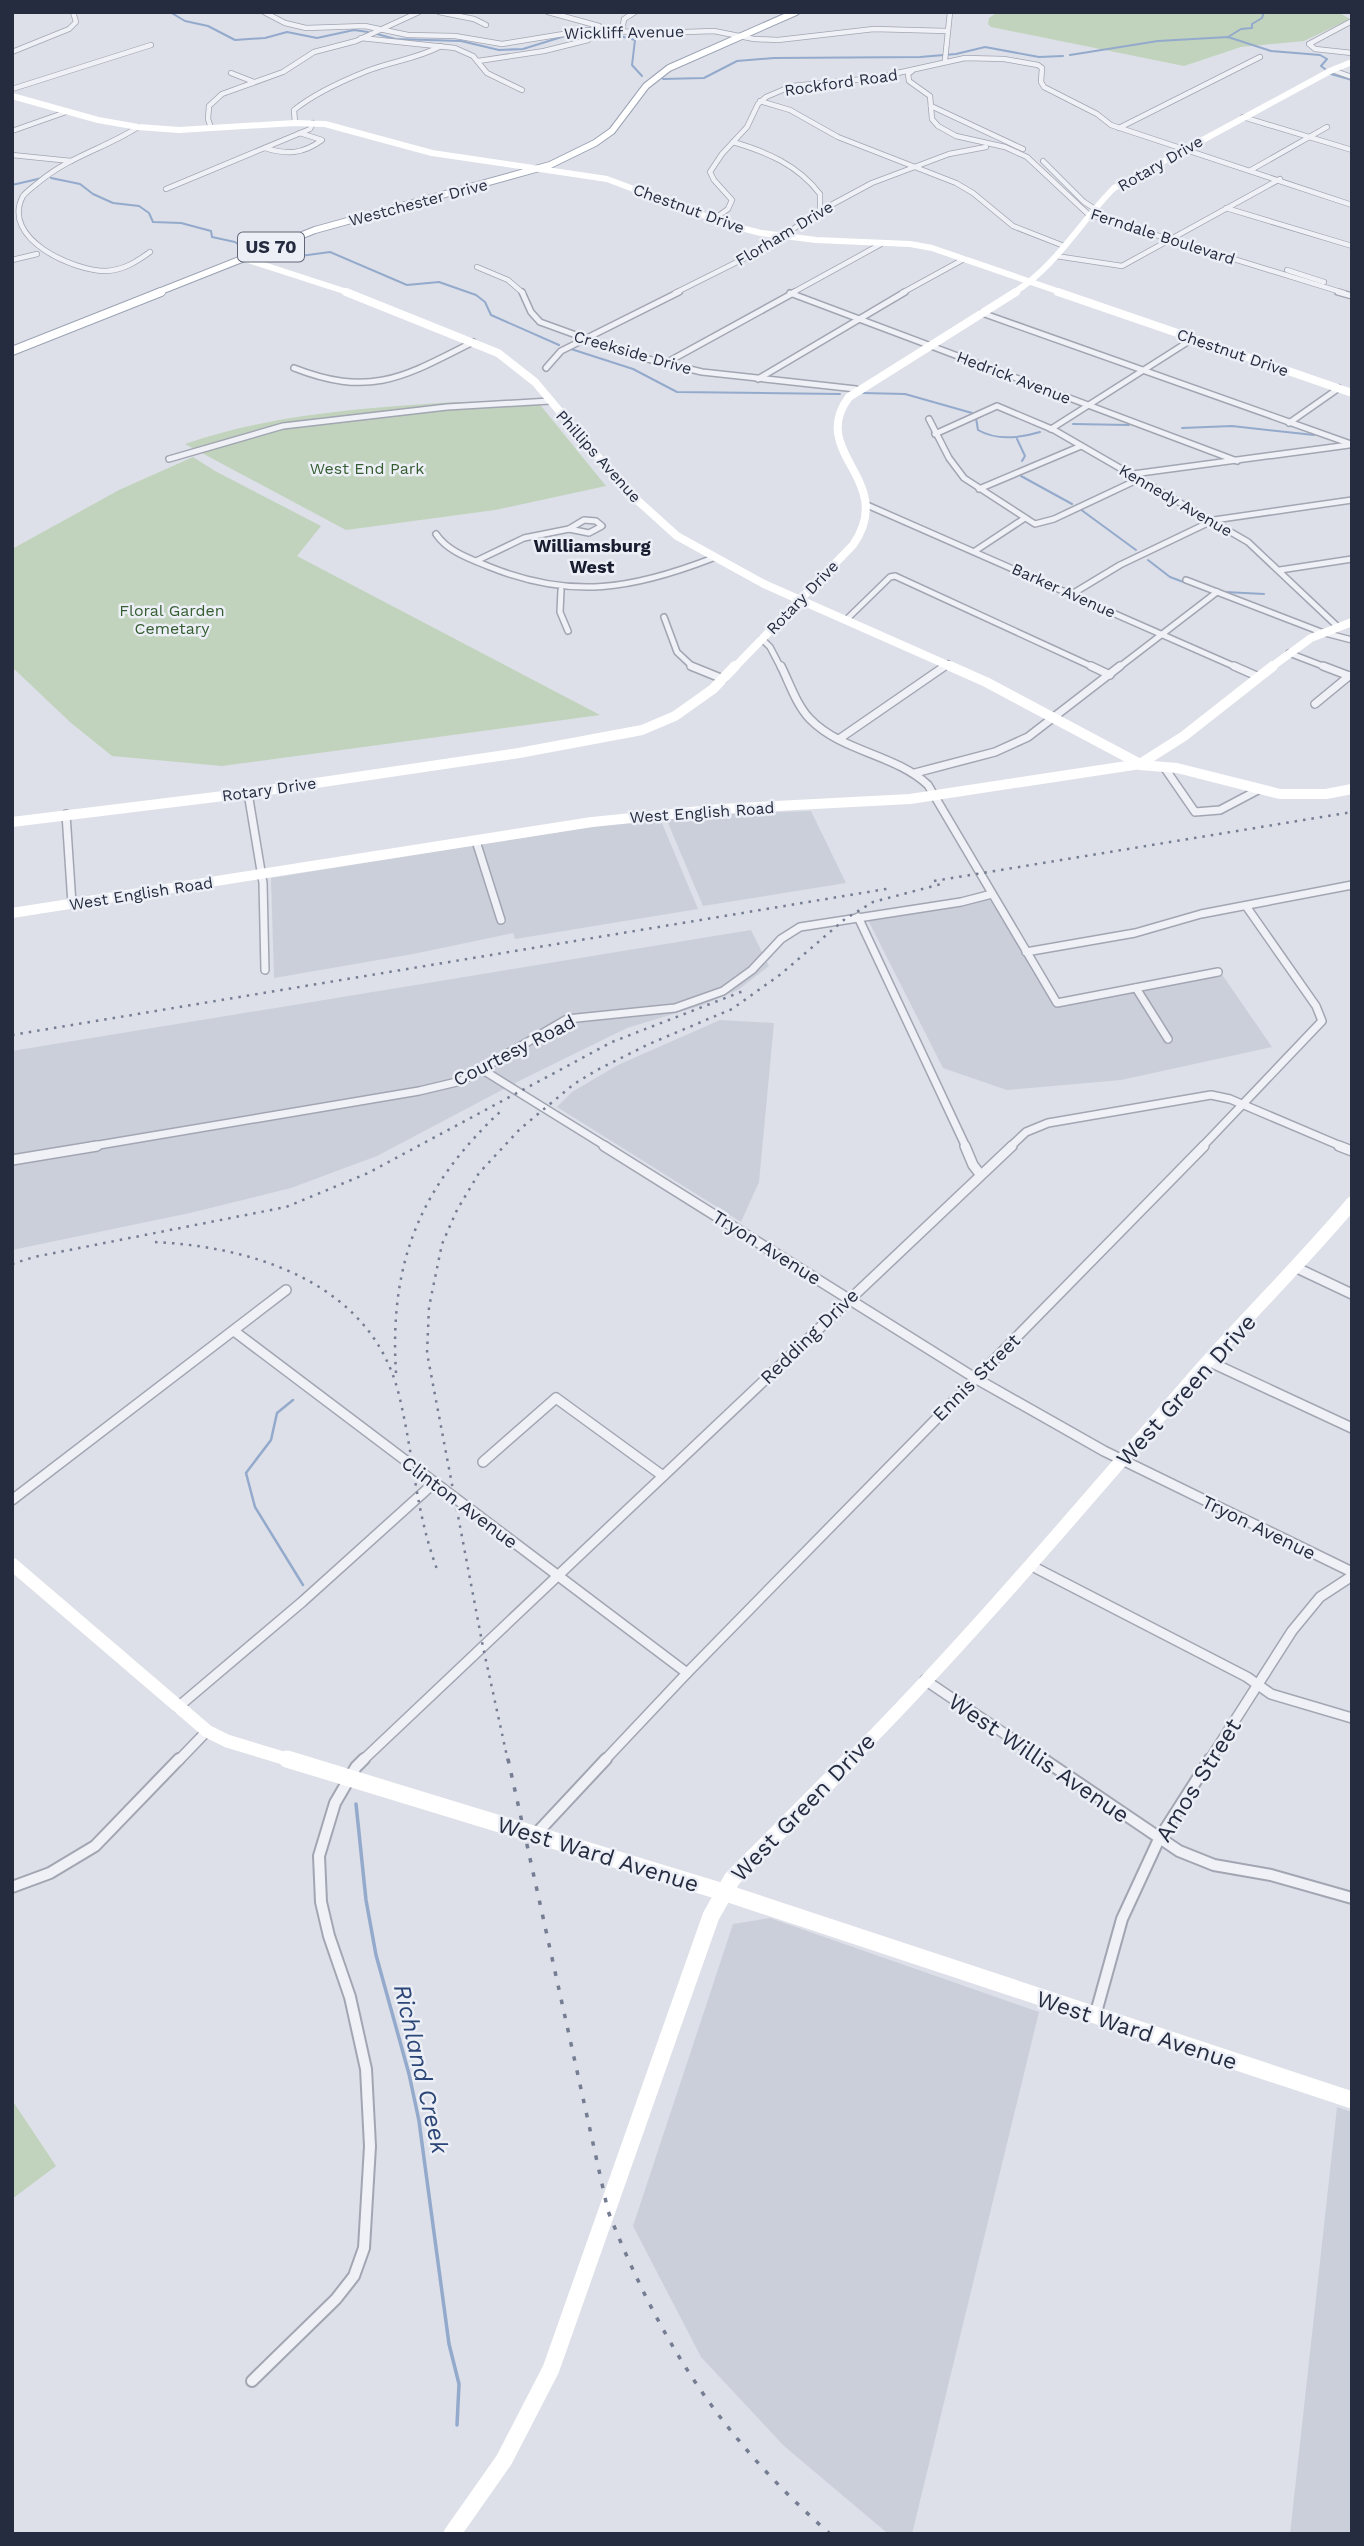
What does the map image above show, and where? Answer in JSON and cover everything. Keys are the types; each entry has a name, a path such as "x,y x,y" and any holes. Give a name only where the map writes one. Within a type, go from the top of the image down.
{"main road":[{"name":"West English Road","path":"933,796 1140,764"}],"street":[{"path":"12,52 69,29 76,22 73,12"},
{"path":"266,13 276,12"},
{"path":"211,128 208,119 212,102 231,90 286,71 314,52 361,38 419,12"},
{"path":"439,12 474,19 486,25"},
{"path":"548,12 622,30 622,22 635,12"},
{"name":"Westchester Drive","path":"12,351 242,258 358,216 539,169 595,143 612,131 646,86 668,68 796,12"},
{"path":"945,57 950,12"},
{"name":"Wickliff Avenue","path":"266,13 285,23 306,28 360,26 408,35 455,36 502,44 576,30 657,33 702,30 778,40 874,29 947,31"},
{"path":"1352,21 1309,44 1315,49 1352,53"},
{"path":"361,38 464,51 478,61 487,73 522,90"},
{"path":"478,61 544,51 588,40"},
{"path":"12,89 50,73 115,58 151,45"},
{"path":"295,123 294,110 309,98 369,70 420,57 441,46"},
{"name":"Rockford Road","path":"714,219 728,209 732,200 727,192 712,181 710,172 715,162 748,126 752,111 760,100 779,91 803,85 912,71 945,57 995,59 1038,65 1042,68 1041,82 1044,87 1119,128"},
{"path":"1119,128 1260,57"},
{"name":"Rotary Drive","path":"12,822 248,793 519,753 634,733 687,709 723,679 860,536 866,526 867,505 860,482 836,433 842,405 856,389 1032,282 1091,211 1121,183 1332,70 1352,62"},
{"path":"1332,70 1352,77"},
{"name":"Ferndale Boulevard","path":"912,71 908,74 909,80 930,96 932,119 942,129 968,140 1018,152 1049,171 1071,201 1091,211 1352,296"},
{"path":"231,73 254,82"},
{"name":"Chestnut Drive","path":"12,96 66,112 138,127 211,128 295,123 334,126 416,150 618,182 746,229 783,236 921,246 1352,393"},
{"path":"760,100 790,110 834,135 967,189 1021,230 1064,246"},
{"name":"Ferndale Boulevard","path":"931,106 1025,150 1061,173 1091,211"},
{"path":"12,131 66,112"},
{"path":"1243,117 1352,150"},
{"path":"166,190 310,129 313,123"},
{"path":"138,127 71,161 22,199 16,206 13,218 17,229 37,254 64,266 104,271 134,266 150,252"},
{"path":"1251,170 1327,127"},
{"path":"1119,128 1352,205"},
{"path":"265,148 285,155 293,154 322,140 300,133"},
{"path":"733,142 781,161 806,178 823,195 820,211"},
{"name":"Florham Drive","path":"546,368 554,356 584,338 731,266 845,196 913,166 949,154 998,146"},
{"path":"1018,152 1025,150"},
{"path":"12,155 71,161"},
{"path":"1056,256 1122,266 1280,179"},
{"path":"833,197 845,196"},
{"path":"12,198 22,199"},
{"path":"1226,208 1352,246"},
{"name":"Ferndale Boulevard","path":"1174,238 1352,290"},
{"path":"664,364 881,244"},
{"path":"12,260 37,254"},
{"name":"Phillips Avenue","path":"242,258 332,286 473,342 518,366 626,490 677,536 713,558 947,664 1056,718 1140,764"},
{"path":"758,379 857,318 964,259"},
{"name":"Creekside Drive","path":"477,267 519,288 529,312 540,322 664,364 702,372 856,389"},
{"name":"Hedrick Avenue","path":"790,293 1237,461"},
{"path":"982,313 1352,444"},
{"path":"1051,429 1194,338"},
{"path":"294,368 328,382 375,384 409,373 473,342"},
{"path":"1289,423 1339,388"},
{"path":"169,459 283,426 435,408 550,401"},
{"name":"Kennedy Avenue","path":"935,434 994,406 1004,407 1051,429 1256,547 1337,626"},
{"path":"929,419 935,434 959,472 979,489 1035,524 1046,522 1139,478"},
{"path":"1132,474 1352,444"},
{"path":"979,489 1039,461 1081,446"},
{"path":"1072,594 1120,565 1212,520 1352,500"},
{"name":"Barker Avenue","path":"867,505 1259,677"},
{"path":"975,551 1025,518"},
{"path":"476,561 524,538 569,529 589,533 602,526 590,519 577,522 569,529"},
{"path":"436,534 447,546 509,576 561,590 644,583 713,558"},
{"path":"1280,569 1352,559"},
{"path":"847,619 890,577 895,576 1110,675"},
{"path":"1186,580 1321,632 1352,640"},
{"path":"561,590 560,612 568,631"},
{"path":"915,773 1013,746 1056,718 1216,592"},
{"path":"664,617 674,649 681,659 691,667 723,679"},
{"name":"West English Road","path":"1140,764 1173,746 1289,653 1321,632 1352,622"},
{"path":"761,639 770,647 808,718 839,739 915,773 923,780 942,807 978,873 1057,1003 1218,972"},
{"path":"1289,653 1350,677"},
{"path":"839,739 947,664"},
{"path":"1315,704 1350,677"},
{"path":"1173,746 1171,760 1177,768"},
{"path":"1140,764 1177,768 1258,790 1298,795 1352,789"},
{"path":"1164,767 1195,812 1202,814 1223,808 1258,790"},
{"path":"248,793 262,874 265,970"},
{"name":"West English Road","path":"12,913 644,816 933,796"},
{"path":"66,814 72,904"},
{"path":"476,841 501,920"},
{"path":"1026,951 1135,933 1200,914 1352,885"},
{"name":"Courtesy Road","path":"12,1160 419,1091 461,1081 567,1019 675,1008 704,999 737,983 781,940 800,927 992,894"},
{"name":"Ennis Street","path":"536,1834 687,1673 1199,1151 1290,1052 1315,1031 1322,1021 1316,1006 1246,906"},
{"path":"858,918 957,1125 973,1165 980,1174"},
{"path":"1136,988 1168,1039"},
{"name":"Tryon Avenue","path":"483,1070 975,1378 1123,1460 1352,1574"},
{"name":"Redding Drive","path":"251,2381 336,2299 354,2276 365,2248 370,2146 366,2069 351,1997 329,1936 321,1902 319,1856 335,1804 356,1767 1026,1132 1048,1123 1201,1095 1230,1099 1352,1151"},
{"name":"West Green Drive","path":"452,2534 504,2460 551,2369 711,1916 723,1892 732,1879 925,1681 1208,1361 1297,1268 1352,1203"},
{"path":"1297,1268 1352,1294"},
{"path":"12,1500 286,1290"},
{"name":"Clinton Avenue","path":"234,1331 687,1673"},
{"path":"1208,1361 1352,1428"},
{"path":"483,1462 556,1398 663,1476"},
{"path":"178,1707 302,1602 434,1483"},
{"name":"West Ward Avenue","path":"12,1564 207,1731 226,1741 723,1892 1352,2100"},
{"path":"1030,1565 1271,1694 1352,1718"},
{"name":"Amos Street","path":"1095,2016 1122,1919 1159,1839 1293,1631 1320,1597 1352,1574"},
{"name":"West Willis Avenue","path":"925,1681 1188,1856 1214,1865 1271,1875 1352,1898"},
{"path":"12,1887 50,1873 95,1846 207,1731"}],"shaded area":[{"path":"811,811 846,883 703,906 665,816"},
{"path":"659,816 698,909 515,939 513,933 413,954 274,978 271,878"},
{"path":"989,898 1053,1004 1221,973 1272,1047 1121,1080 1007,1090 943,1068 868,920"},
{"path":"751,930 769,966 738,990 703,1005 627,1028 377,1156 291,1188 190,1213 12,1250 12,1051"},
{"path":"720,1020 774,1023 759,1182 741,1222 557,1107 572,1092 618,1065"},
{"path":"770,1918 1039,2012 912,2534 886,2532 784,2446 701,2357 633,2226 733,1924"},
{"path":"1337,2107 1352,2112 1352,2534 1290,2534"}],"green space":[{"path":"998,12 1338,12 1350,19 1304,41 1241,47 1184,66 991,27 988,24 989,18"},
{"name":"West End Park","path":"454,402 533,403 541,406 606,486 495,510 346,530 185,444 284,419 352,410"},
{"name":"Floral Garden Cemetary","path":"193,457 321,526 297,556 600,715 222,766 112,756 70,722 12,667 12,549 119,490"},
{"path":"12,2100 56,2166 12,2199"}],"waterway":[{"path":"170,12 185,21 208,26 235,40 265,38 287,32 317,38 354,30 368,32"},
{"path":"1228,37 1241,29 1252,28 1252,24 1262,18 1264,12"},
{"path":"578,33 616,35 635,40 632,65 642,76"},
{"path":"377,34 395,39 461,41 499,50 523,49 568,35"},
{"path":"1070,55 1158,41 1228,37"},
{"path":"1228,37 1271,51 1320,55 1327,59 1321,66 1325,69"},
{"path":"663,79 704,78 737,61 774,58 920,57 956,54 985,47 1039,57 1063,56"},
{"path":"1331,74 1352,80"},
{"path":"12,185 42,178"},
{"path":"51,178 80,184 93,194 113,203 139,206 149,213 153,222 181,223 211,231 212,237 235,242 246,250"},
{"path":"261,257 278,259 330,252 407,285 439,282 476,295 485,302 491,315 559,345"},
{"path":"571,349 633,369 677,392 840,394"},
{"path":"863,393 905,394 972,413"},
{"path":"976,418 978,430 993,436 1017,437 1040,432"},
{"path":"1073,424 1129,425"},
{"path":"1182,428 1232,426 1314,435"},
{"path":"1017,439 1025,456 1022,461"},
{"path":"1021,476 1072,504"},
{"path":"1080,509 1136,550"},
{"path":"1148,560 1170,577 1205,590"},
{"path":"1225,592 1264,594"},
{"name":"Richland Creek","path":"293,1400 277,1413 271,1440 246,1473 255,1507 303,1585"},
{"name":"Richland Creek","path":"356,1804 366,1900 376,1955 409,2074 419,2121 449,2344 459,2384 457,2425"}],"railway":[{"path":"934,881 1352,812"},
{"path":"508,1761 483,1647 427,1353 429,1307 442,1244 457,1210 479,1173 520,1129 574,1084 649,1044 732,1009 781,974 845,919 873,902 945,883"},
{"path":"12,1035 892,888"},
{"path":"12,1264 34,1257 286,1207 368,1173 612,1042 746,990"},
{"path":"396,1373 398,1295 405,1260 416,1227 431,1196 451,1167 503,1109"},
{"path":"155,1242 232,1252 269,1263 305,1279 337,1299 364,1325 385,1357 399,1395 424,1527 438,1572"},
{"path":"508,1759 608,2211 650,2304 698,2387 757,2462 830,2534"}],"district":[{"name":"Williamsburg West","path":"592,556"}]}
